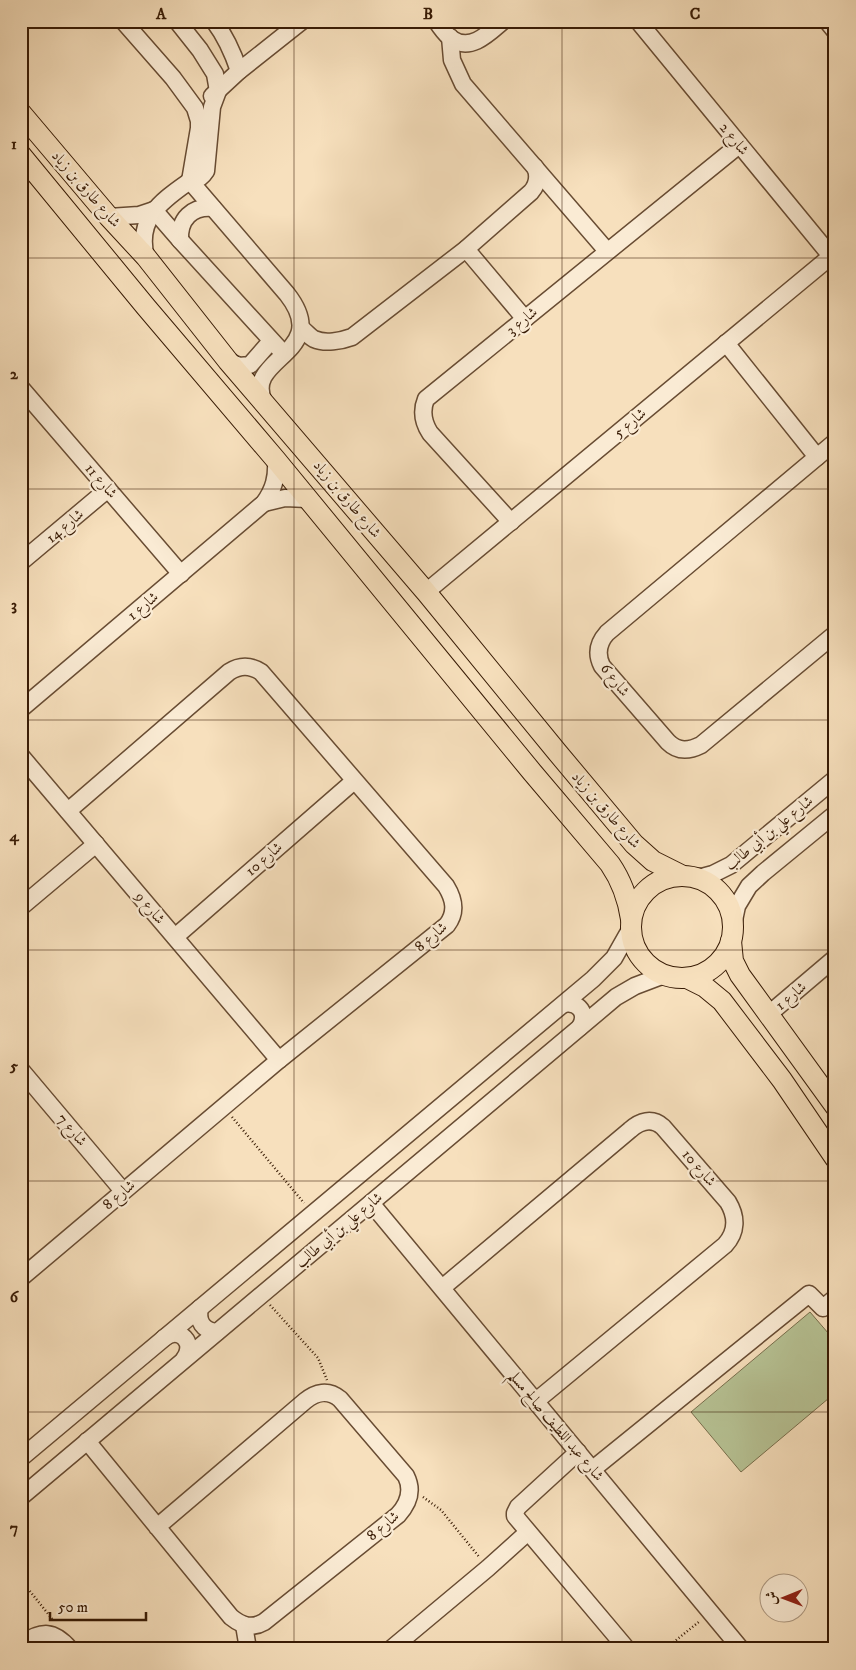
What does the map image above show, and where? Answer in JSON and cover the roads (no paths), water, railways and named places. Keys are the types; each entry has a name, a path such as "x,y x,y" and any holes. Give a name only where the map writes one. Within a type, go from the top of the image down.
{"main road":[{"name":"شارع طارق بن زياد","path":"21,113 146,257 228,361 426,592 556,752 640,850 661,866 689,877"},
{"name":"شارع طارق بن زياد","path":"21,155 612,867 626,896 631,923"},
{"path":"146,307 141,297 143,289 147,284 157,280 167,284"},
{"path":"517,753 534,743 541,732"},
{"path":"532,772 534,765 543,755 556,752"},
{"path":"835,1106 735,966 732,956 730,908 720,892 714,886 689,877 663,879 648,888 637,902 631,923 633,943 640,957 651,968 664,975 688,978 705,987 722,1001 828,1140 835,1158"},
{"path":"688,978 704,974 724,957 732,933"}],"street":[{"path":"123,21 173,78 197,114 199,128 190,181"},
{"path":"146,257 143,236 147,222 154,210 190,181 198,180 202,177 206,171 212,107 218,90 215,74 200,50 177,21"},
{"path":"214,21 232,52 239,71"},
{"path":"188,100 194,102 206,100 302,21"},
{"path":"436,21 450,37 460,42 477,42 503,21"},
{"name":"شارع 2","path":"638,21 739,145 833,254"},
{"path":"827,21 835,31"},
{"path":"450,37 452,60 463,84 607,252"},
{"name":"شارع 3","path":"511,522 430,433 424,421 423,409 429,396 739,145"},
{"path":"301,328 314,339 337,341 352,337 466,250 534,188 538,178 535,167"},
{"path":"190,181 293,301 299,313 301,328 297,341 263,377 260,390 264,402"},
{"path":"180,240 179,232 185,218 198,209 213,208"},
{"path":"109,216 132,216 154,210"},
{"path":"154,210 284,354"},
{"path":"466,250 525,318"},
{"name":"شارع 5","path":"426,592 833,254"},
{"path":"228,361 240,366 250,365 271,341"},
{"path":"726,343 817,457"},
{"name":"شارع 11","path":"21,388 181,574"},
{"name":"شارع 6","path":"835,442 607,633 599,644 598,654 602,666 668,742 675,748 686,750 701,745 835,634"},
{"name":"شارع 1","path":"21,709 264,503 275,483 276,460"},
{"name":"شارع 14","path":"21,562 108,489"},
{"name":"شارع 1","path":"264,503 285,498 307,499"},
{"name":"شارع 8","path":"21,1278 279,1060 447,926 453,914 453,903 446,886 261,672 253,667 238,667 229,672 68,811"},
{"name":"شارع 9","path":"21,756 279,1060"},
{"name":"شارع علي بن أبي طالب","path":"689,877 709,876 725,869 835,779"},
{"name":"شارع 10","path":"175,937 354,781"},
{"name":"شارع علي بن أبي طالب","path":"732,933 737,906 749,886 835,814"},
{"path":"21,907 96,844"},
{"path":"748,852 748,864 752,869 763,873"},
{"name":"شارع علي بن أبي طالب","path":"21,1458 564,1004 608,965 618,950 631,923"},
{"name":"شارع 1","path":"769,1014 835,958"},
{"name":"شارع علي بن أبي طالب","path":"21,1497 624,991 647,980 664,975"},
{"path":"564,1004 574,1004 581,1009 584,1018 580,1027"},
{"name":"شارع 7","path":"21,1070 123,1191"},
{"name":"شارع 10","path":"442,1288 630,1130 643,1122 654,1121 663,1127 728,1202 734,1214 735,1224 732,1235 725,1245 536,1401"},
{"name":"شارع عبد اللطيف صالح مسلم","path":"372,1203 742,1649"},
{"path":"593,1470 809,1294 823,1308 835,1298"},
{"path":"200,1308 199,1317 202,1325 208,1330 217,1332"},
{"path":"164,1338 172,1334 181,1335 185,1338 189,1351 184,1359"},
{"name":"شارع 8","path":"157,1527 304,1401 314,1394 330,1393 340,1398 406,1476 410,1492 407,1502 402,1510 376,1532 264,1622 254,1626 244,1625"},
{"path":"87,1441 231,1617 244,1625 248,1649"},
{"path":"21,1442 38,1444"},
{"path":"578,1452 516,1509 516,1519 627,1649"},
{"path":"391,1649 528,1532"},
{"path":"21,1644 41,1634 52,1634 65,1644"}]}
